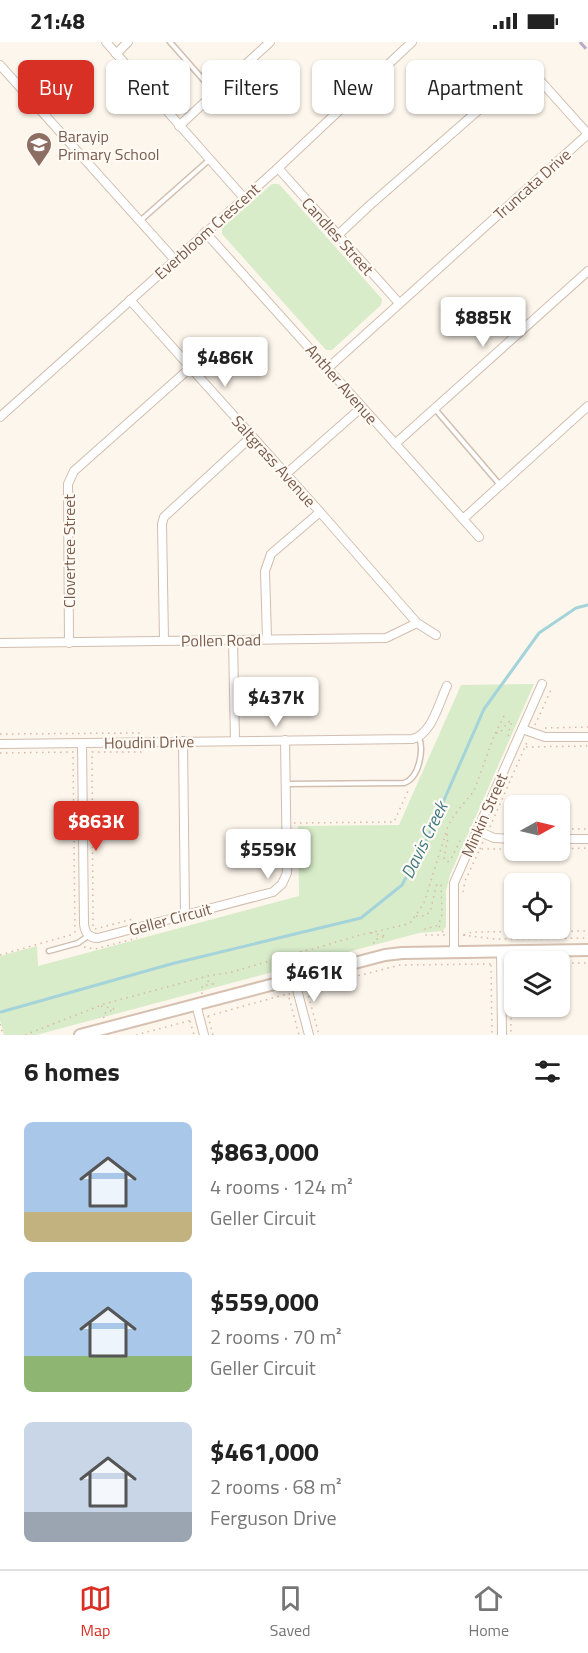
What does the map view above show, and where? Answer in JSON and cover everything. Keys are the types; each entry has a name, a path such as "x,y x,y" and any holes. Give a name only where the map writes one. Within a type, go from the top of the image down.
{"street":[{"path":"106,42 244,198"},
{"path":"116,54 129,42"},
{"path":"251,60 270,42"},
{"name":"Everbloom Crescent","path":"0,417 278,168 412,42"},
{"path":"0,65 174,260"},
{"name":"Truncata Drive","path":"328,368 588,134 528,67 338,235"},
{"path":"179,126 202,105"},
{"name":"Candles Street","path":"278,168 399,303"},
{"name":"Anther Avenue","path":"205,232 479,537"},
{"path":"395,444 588,271"},
{"name":"Saltgrass Avenue","path":"130,300 321,512 417,623"},
{"name":"Clovertree Street","path":"69,643 68,484 70,478 74,471 190,368"},
{"path":"463,519 588,406"},
{"path":"286,474 362,407"},
{"path":"165,640 162,524 164,517 251,436"},
{"path":"267,639 266,571 268,561 271,554 321,512"},
{"path":"417,623 436,635"},
{"name":"Pollen Road","path":"0,643 386,638 417,623"},
{"path":"234,640 235,741"},
{"name":"Minkin Street","path":"454,951 453,890 456,877 542,684"},
{"path":"419,736 428,726 447,686"},
{"path":"522,729 545,737 588,737"},
{"name":"Houdini Drive","path":"0,744 412,739 419,736"},
{"name":"Geller Circuit","path":"89,936 101,938 278,889 286,873 285,740"},
{"path":"183,741 185,914"},
{"path":"82,743 84,924 89,936"},
{"path":"478,831 497,839 504,839"},
{"path":"570,839 588,838"},
{"path":"80,1035 376,957 402,953 454,951 588,950"},
{"path":"501,951 502,1035"},
{"path":"299,976 298,992 309,1035"},
{"path":"196,1004 204,1035"}],"lane":[{"path":"170,42 202,78"},
{"path":"140,221 209,160"},
{"path":"435,408 500,486"},
{"path":"285,784 409,782 422,753 419,736"},
{"name":"Geller Circuit","path":"49,951 78,943 89,936"}],"path":[{"path":"462,898 465,881 552,688"},
{"path":"25,1035 100,1006 404,925 416,916 423,903 446,833 455,814 474,790 495,733 506,712"},
{"path":"495,733 500,733 508,722 512,721 508,736 517,742"},
{"path":"536,724 543,728 588,727"},
{"path":"0,734 141,733"},
{"path":"525,747 588,746"},
{"path":"0,753 72,752 74,934 0,955"},
{"path":"132,919 93,930 92,752 142,752"},
{"path":"286,824 394,822 408,791 404,783"},
{"path":"570,829 588,829"},
{"path":"446,833 448,838 444,858 447,862 450,861 460,841 472,844"},
{"path":"570,849 588,848"},
{"path":"480,849 504,849"},
{"path":"416,916 428,915 437,884 441,885 442,914 438,925"},
{"path":"438,925 446,935 426,935 425,929 438,925"},
{"path":"588,931 472,932 463,935 495,939 588,938"},
{"path":"370,933 386,936 374,940 376,957"},
{"path":"297,952 300,955 310,956 300,962 299,976 307,989 319,1035"},
{"path":"570,963 588,963"},
{"path":"491,964 492,1035"},
{"path":"213,1035 208,1016 400,965 501,964"},
{"path":"288,994 299,1035"},
{"path":"100,1006 116,1009 103,1014 101,1031"},
{"path":"511,1017 511,1035"},
{"path":"136,1035 199,1018"},
{"path":"190,1021 194,1035"},
{"path":"0,1024 3,1035"}],"green space":[{"path":"272,184 279,184 382,299 381,305 332,350 326,350 222,234 222,228"},
{"path":"534,684 450,875 446,891 446,927 442,931 419,933 36,1035 4,1035 0,1020 0,956 37,946 38,966 299,896 298,826 399,825 461,685"}],"waterway":[{"name":"Davis Creek","path":"1,1012 171,964 361,918 402,885 426,841 484,709 539,633 576,608 588,605"}],"railway":[{"path":"580,42 588,51"}],"place":[{"name":"Barayip Primary School","path":"39,168"}]}
